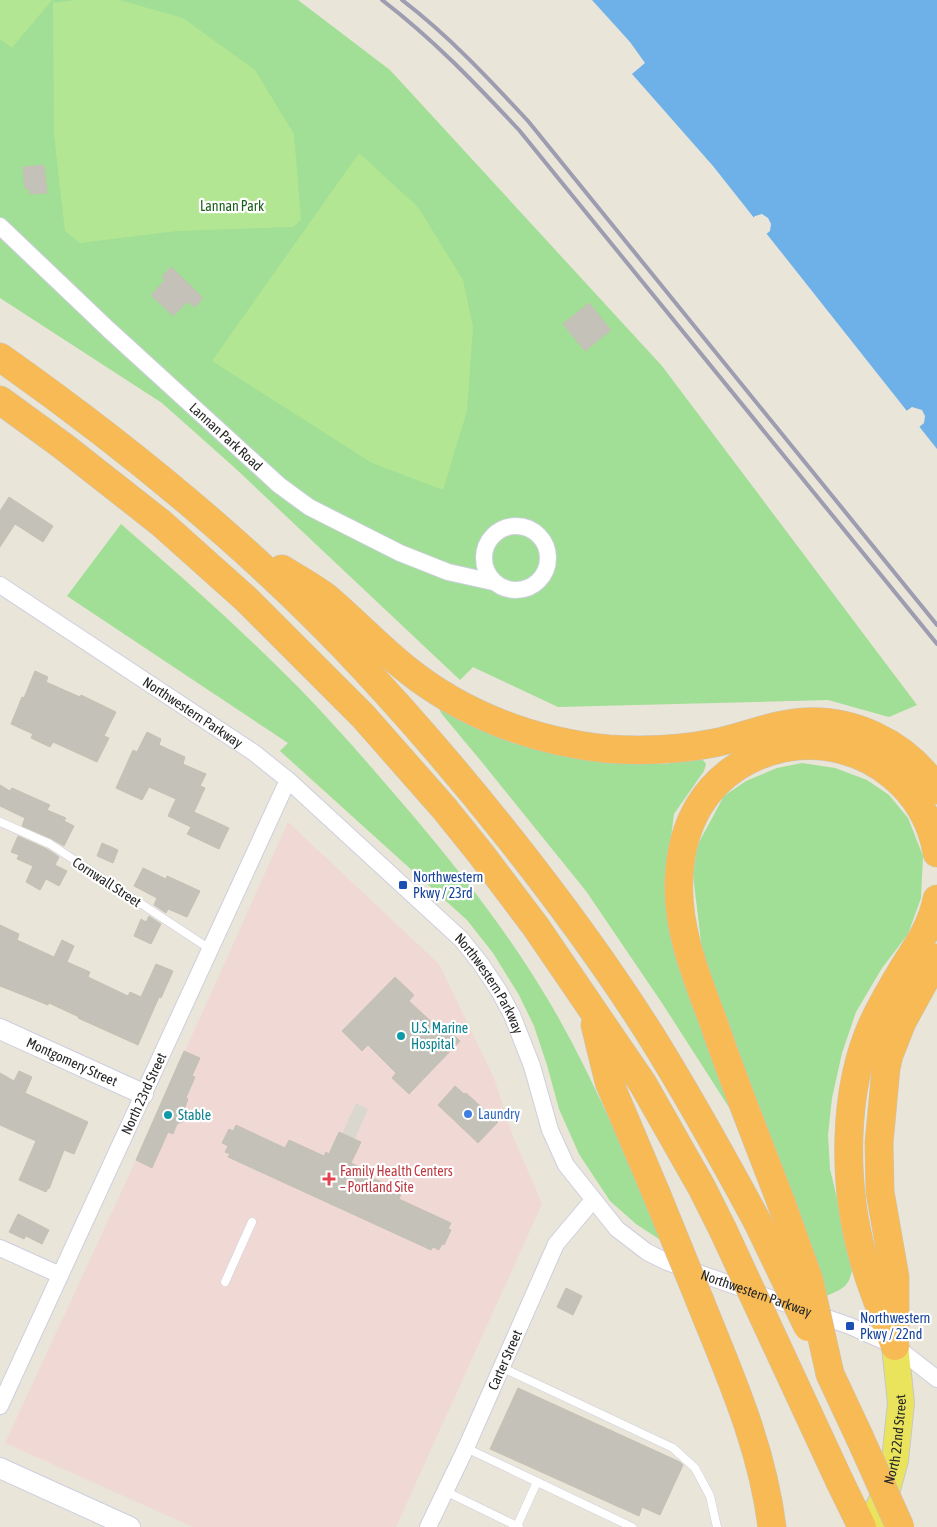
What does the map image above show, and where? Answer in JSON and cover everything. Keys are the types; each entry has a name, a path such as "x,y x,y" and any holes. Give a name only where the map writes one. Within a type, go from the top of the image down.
{"highway":[{"path":"0,358 101,431 152,472 225,534 297,600 380,686 453,768 533,867 593,948 648,1031 695,1108 757,1221 900,1527"},
{"path":"0,400 63,446 161,523 246,599 363,716 481,854 536,927 643,1084 702,1188 862,1527"},
{"path":"225,534 325,597 406,669 434,689 486,717 521,731 574,744 611,749 650,749 715,743 795,723 833,723 864,731 891,745 914,762 937,790"},
{"path":"830,1374 809,1280 720,1042 697,976 686,937 679,897 683,846 692,821 702,802 718,782 744,763 763,753 782,747 802,745 845,750 865,757 883,768 912,796 922,811 931,831 937,853"},
{"path":"895,1346 872,1286 855,1226 850,1193 849,1160 852,1110 857,1077 872,1026 891,989 925,933 934,913 937,899"},
{"path":"895,1346 895,1277 880,1192 879,1144 886,1068 902,1022 937,958"},
{"path":"591,1009 609,1082 742,1402 756,1446 772,1527"}],"main road":[{"name":"North 22nd Street","path":"870,1527 887,1489 895,1460 901,1403 895,1346"}],"street":[{"name":"Lannan Park Road","path":"0,226 108,329 279,485 309,507 400,553 448,572 493,582"},
{"name":"Northwestern Parkway","path":"0,585 253,752 288,780 461,939 481,964 512,1015 532,1066 550,1130 566,1165 617,1229 647,1252 667,1262 850,1326 895,1346 937,1379"},
{"name":"North 23rd Street","path":"0,1406 288,780"},
{"name":"Montgomery Street","path":"0,1029 143,1094"},
{"name":"Carter Street","path":"428,1527 466,1448 556,1244 593,1200"},
{"path":"0,1248 60,1275"},
{"path":"0,1468 130,1527"}],"lane":[{"name":"Cornwall Street","path":"0,822 50,844 210,949"},
{"path":"225,1282 252,1222"},
{"path":"501,1367 673,1448 695,1468 710,1496 717,1527"},
{"path":"466,1448 628,1526"},
{"path":"445,1491 518,1526 537,1482"}],"shaded area":[{"name":"Family Health Centers – Portland Site","path":"288,822 439,964 494,1078 513,1136 542,1204 396,1527 193,1527 5,1443 136,1160"},
{"path":"356,1103 368,1109 355,1139 342,1134"}],"green space":[{"name":"Lannan Park","path":"0,0 298,0 390,70 662,366 917,705 889,717 828,700 558,707 473,667 460,680 235,468 162,403 0,298"},
{"path":"0,0 52,0 12,48 0,39"},
{"path":"76,0 120,0 183,18 255,70 294,134 301,220 293,227 177,231 80,243 65,231 54,135 53,3"},
{"path":"359,153 418,207 463,280 473,327 467,411 443,490 372,463 212,361"},
{"path":"121,524 234,625 313,703 409,811 482,901 532,973 564,1027 609,1118 662,1241 636,1224 610,1201 579,1154 559,1109 534,1026 519,995 493,953 467,920 280,751 288,743 67,596"},
{"path":"438,704 474,726 513,743 557,753 633,763 664,764 699,759 703,760 706,764 704,771 674,814 668,860 732,1112 662,1003 586,891 441,713"},
{"path":"802,763 835,768 867,780 889,795 908,818 923,856 921,898 908,934 882,968 856,1012 842,1053 832,1098 828,1135 830,1169 853,1264 846,1285 826,1296 702,950 693,875 697,846 724,796 746,781 777,768"}],"water":[{"path":"592,0 937,0 937,449 713,166 632,74 645,63 630,42"}],"pier":[{"path":"762,214 768,218 771,224 770,231 765,235 752,219"},
{"path":"912,407 922,410 925,416 924,423 918,428 905,412"}],"building":[{"path":"44,165 47,193 30,194 29,188 25,189 23,167"},
{"path":"171,267 203,298 195,307 187,302 173,316 151,295 165,280 162,277"},
{"path":"589,303 611,330 585,351 563,324"},
{"path":"9,497 53,526 43,542 15,524 0,547 0,511"},
{"path":"35,671 48,677 46,682 80,697 81,695 116,712 104,736 109,738 97,762 53,742 50,747 31,738 33,734 11,724"},
{"path":"147,732 161,739 159,745 185,757 183,764 206,774 200,786 205,788 194,812 229,828 219,849 187,834 191,827 168,816 176,799 149,787 142,800 116,788 133,750 137,752"},
{"path":"0,785 10,791 12,788 50,805 47,810 66,818 64,821 74,826 64,846 22,826 25,818 0,806"},
{"path":"18,836 47,849 59,857 55,865 67,871 59,886 46,879 40,890 26,882 33,866 17,859 19,855 11,852"},
{"path":"102,843 118,850 113,863 97,856"},
{"path":"143,868 166,879 167,876 200,891 187,917 168,909 166,913 154,905 157,898 134,886"},
{"path":"149,916 161,924 151,944 134,936 141,919 146,922"},
{"path":"0,925 19,934 17,940 54,957 62,940 74,946 67,962 90,972 88,977 128,996 130,992 141,997 156,964 173,971 161,998 159,997 138,1045 49,1003 48,1005 0,986"},
{"name":"U.S. Marine Hospital","path":"395,977 414,995 409,1001 438,1028 442,1024 460,1041 409,1094 392,1078 396,1073 368,1045 362,1051 342,1031"},
{"name":"Stable","path":"184,1051 200,1058 192,1076 195,1077 186,1098 188,1099 183,1113 187,1120 177,1124 173,1134 168,1132 152,1168 136,1160"},
{"path":"19,1071 32,1077 25,1093 88,1122 74,1154 64,1150 49,1189 46,1192 19,1180 36,1141 0,1125 0,1073 14,1081"},
{"name":"Laundry","path":"455,1086 464,1094 466,1093 498,1122 478,1143 438,1105"},
{"path":"236,1125 285,1148 289,1140 324,1156 326,1152 329,1154 339,1132 361,1142 351,1163 372,1173 370,1177 402,1191 399,1199 451,1223 448,1229 451,1230 444,1245 442,1244 439,1250 433,1247 431,1250 228,1157 230,1154 225,1152 228,1146 222,1143 229,1129 233,1131"},
{"path":"18,1214 49,1230 42,1244 26,1236 24,1239 9,1232"},
{"path":"566,1288 582,1296 573,1315 557,1307"},
{"path":"518,1388 680,1462 683,1465 660,1515 642,1507 639,1516 490,1449"}],"railway":[{"path":"382,0 470,78 519,130 937,644"},
{"path":"402,0 452,43 528,121 937,625"}],"place":[{"name":"Northwestern Pkwy / 23rd","path":"403,885"},
{"name":"U.S. Marine Hospital","path":"401,1036"},
{"name":"Laundry","path":"468,1114"},
{"name":"Stable","path":"168,1115"},
{"name":"Family Health Centers – Portland Site","path":"329,1179"},
{"name":"Northwestern Pkwy / 22nd","path":"850,1326"}]}
